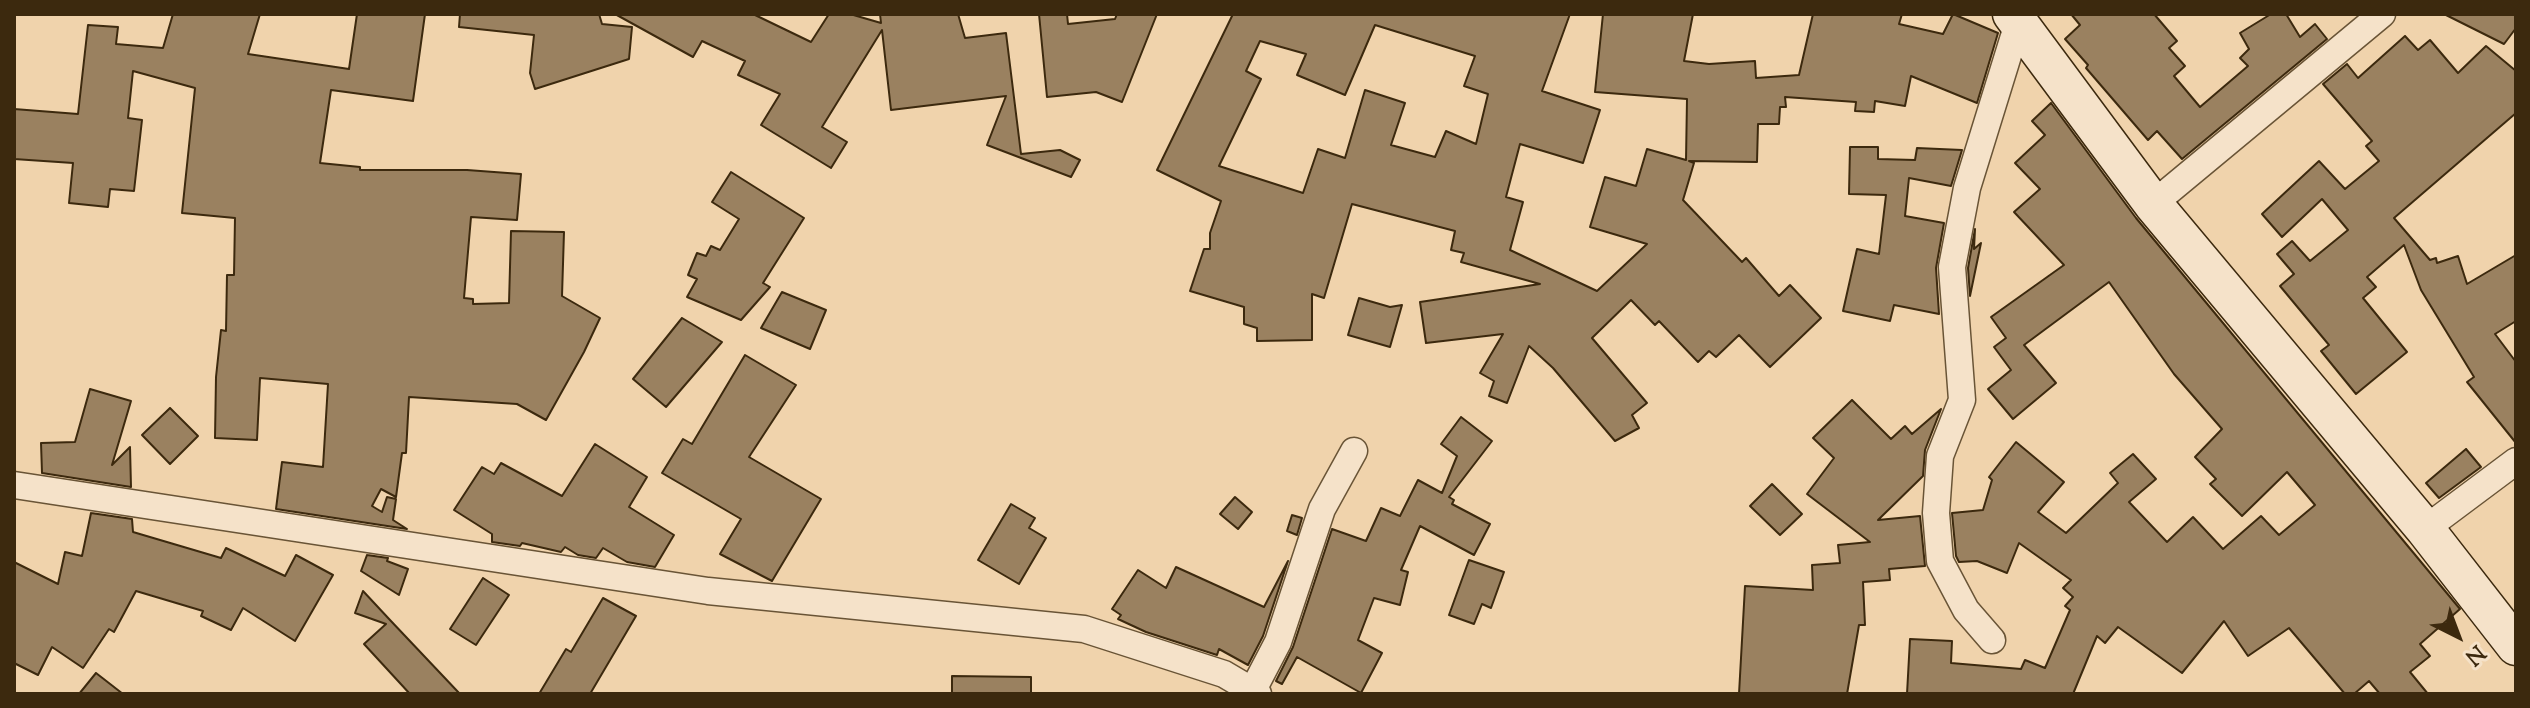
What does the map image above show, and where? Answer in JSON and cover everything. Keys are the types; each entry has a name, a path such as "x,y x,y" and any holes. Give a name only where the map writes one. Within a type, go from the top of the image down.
{"main road":[{"path":"2016,17 2153,204 2425,529 2516,646"}],"street":[{"path":"2153,204 2382,14"},
{"path":"1992,640 1966,610 1940,561 1936,513 1940,456 1962,400 1952,267 1967,188 2016,17"},
{"path":"14,485 708,591 1084,629 1224,674 1256,692 1278,642 1322,509 1354,451"},
{"path":"2425,529 2516,461"}],"building":[{"path":"173,14 260,14 248,54 349,69 357,14 425,14 413,101 331,90 320,163 360,167 360,170 467,170 521,174 517,220 471,217 464,298 473,299 473,304 509,303 511,231 564,232 562,296 600,318 584,352 546,420 517,404 409,397 406,453 402,453 396,497 381,489 372,506 382,512 387,497 396,499 393,520 407,529 276,509 282,462 323,467 328,384 260,378 257,440 215,438 216,377 221,330 226,331 227,275 234,275 235,218 182,213 195,88 133,71 128,118 142,120 134,191 110,189 108,207 69,203 73,163 14,159 14,109 78,114 88,25 118,27 116,44 163,48"},
{"path":"460,14 599,14 602,24 632,27 629,59 535,89 530,73 534,35 459,27"},
{"path":"615,14 753,14 811,42 829,14 850,14 881,23 880,14 958,14 965,38 1006,33 1021,154 1060,150 1080,160 1071,177 987,145 1006,96 891,110 882,30 822,127 847,142 831,168 761,125 780,94 738,75 745,61 702,41 693,57"},
{"path":"1039,14 1067,14 1068,24 1115,19 1117,14 1157,14 1122,102 1096,92 1047,97"},
{"path":"1233,14 1570,14 1542,91 1600,110 1583,163 1520,144 1506,197 1523,202 1510,250 1597,291 1647,244 1590,227 1605,177 1636,186 1647,149 1686,160 1687,99 1595,92 1603,14 1693,14 1684,61 1709,64 1755,61 1756,78 1799,75 1813,14 1902,14 1899,24 1943,34 1953,14 1998,33 1977,103 1911,76 1905,106 1875,101 1874,112 1855,111 1856,102 1785,97 1786,107 1780,107 1779,124 1758,124 1757,162 1689,161 1694,163 1683,200 1742,262 1746,258 1779,296 1790,285 1821,318 1770,367 1739,335 1716,357 1709,351 1698,362 1659,321 1655,325 1631,300 1592,338 1647,403 1632,415 1639,428 1615,441 1553,368 1529,346 1507,403 1489,396 1494,381 1480,373 1503,334 1426,343 1420,302 1540,284 1461,262 1464,253 1451,250 1455,231 1352,204 1324,298 1312,294 1312,340 1257,341 1257,328 1244,324 1244,307 1190,291 1204,249 1210,249 1210,233 1221,201 1157,170","holes":["1375,25 1475,56 1464,86 1488,94 1476,144 1446,131 1435,157 1391,145 1405,103 1365,90 1345,158 1318,149 1303,193 1219,166 1261,79 1246,71 1260,41 1306,54 1297,75 1345,95"]},
{"path":"2071,14 2154,14 2177,41 2169,48 2185,66 2174,76 2200,107 2248,66 2240,58 2249,49 2240,33 2271,14 2286,14 2300,37 2315,24 2327,39 2182,159 2157,131 2148,140 2086,68 2088,65 2065,39 2080,25"},
{"path":"2444,14 2516,14 2516,28 2504,44"},
{"path":"2405,36 2418,50 2430,40 2458,73 2486,46 2516,71 2516,113 2394,218 2430,260 2436,258 2437,263 2458,256 2467,284 2516,255 2516,321 2495,334 2516,362 2516,443 2467,382 2474,377 2421,290 2404,245 2367,277 2376,287 2363,298 2407,352 2356,394 2321,351 2329,345 2280,286 2294,274 2277,254 2292,241 2310,261 2348,230 2322,199 2282,237 2262,214 2319,161 2345,189 2379,161 2366,146 2372,141 2323,84 2347,64 2358,78"},
{"path":"2051,103 2136,218 2460,609 2420,644 2430,656 2410,672 2428,694 2380,694 2369,681 2354,694 2345,694 2289,628 2248,656 2224,621 2182,673 2118,627 2105,643 2097,636 2073,694 1907,694 1910,639 1952,641 1951,663 2021,669 2025,660 2045,668 2070,610 2065,606 2073,597 2063,588 2071,580 2019,543 2007,573 1977,561 1959,562 1956,556 1952,513 1983,510 1992,480 1989,477 2016,442 2064,482 2038,512 2066,533 2118,483 2110,473 2133,454 2156,479 2129,502 2167,542 2193,517 2223,549 2261,516 2279,535 2315,505 2287,472 2242,516 2210,484 2216,479 2195,457 2222,429 2174,374 2109,282 2024,345 2056,383 2013,419 1988,389 2011,370 1994,347 2006,338 1991,317 2064,265 2014,212 2040,189 2015,163 2045,135 2032,121"},
{"path":"1850,147 1878,147 1878,159 1915,160 1917,148 1962,150 1951,186 1909,178 1905,216 1944,223 1936,268 1939,314 1894,305 1890,321 1843,311 1857,249 1879,254 1886,195 1849,194"},
{"path":"731,172 804,218 763,283 770,287 741,320 687,297 697,279 688,275 697,253 706,256 711,246 720,250 739,219 712,202"},
{"path":"1975,229 1974,249 1981,243 1970,296 1968,268"},
{"path":"782,292 826,310 810,349 761,328"},
{"path":"1359,298 1390,307 1402,305 1390,347 1348,335"},
{"path":"682,318 722,342 666,407 633,379"},
{"path":"745,355 796,385 749,457 821,499 772,581 720,554 741,519 662,473 683,439 692,444"},
{"path":"90,389 131,401 112,465 130,447 131,487 42,473 41,443 75,442"},
{"path":"1852,400 1891,439 1905,426 1912,434 1941,409 1925,450 1923,476 1878,520 1920,516 1925,566 1889,569 1890,580 1863,582 1865,625 1859,625 1847,694 1739,694 1745,586 1813,590 1812,565 1840,563 1838,545 1870,542 1807,494 1834,458 1813,438"},
{"path":"170,408 198,436 170,464 142,435"},
{"path":"1461,417 1492,441 1449,497 1454,500 1452,504 1490,524 1474,555 1420,526 1401,570 1408,572 1400,605 1374,598 1358,640 1382,653 1361,693 1297,657 1282,684 1276,681 1293,647 1332,529 1366,541 1381,508 1400,516 1418,480 1442,493 1457,456 1441,444"},
{"path":"595,444 647,477 629,507 674,535 655,567 627,562 603,548 596,558 578,555 565,547 561,552 522,543 520,546 492,542 492,534 454,510 482,467 494,474 501,463 562,496"},
{"path":"2466,449 2481,467 2439,498 2426,483"},
{"path":"1772,484 1802,514 1780,535 1750,506"},
{"path":"1235,497 1252,512 1238,529 1220,514"},
{"path":"1011,504 1035,518 1029,528 1046,538 1019,584 978,560"},
{"path":"91,513 132,519 133,532 221,558 226,548 285,576 296,555 333,575 295,641 243,608 231,630 201,616 203,611 136,591 114,632 109,629 83,668 52,647 38,675 14,663 14,562 58,584 65,552 82,556"},
{"path":"1292,515 1302,518 1297,535 1287,531"},
{"path":"367,555 388,558 387,561 408,569 399,595 361,571"},
{"path":"1469,560 1504,572 1491,608 1482,604 1474,624 1449,615"},
{"path":"1288,561 1263,636 1248,665 1219,649 1217,655 1146,632 1118,619 1121,615 1112,609 1138,570 1166,588 1176,567 1264,607"},
{"path":"483,578 509,595 476,645 450,629"},
{"path":"363,591 460,694 410,694 364,644 386,624 355,613"},
{"path":"603,598 636,616 590,694 539,694 566,649 571,652"},
{"path":"96,673 123,694 79,694"},
{"path":"952,676 1031,677 1031,694 952,694"}]}
